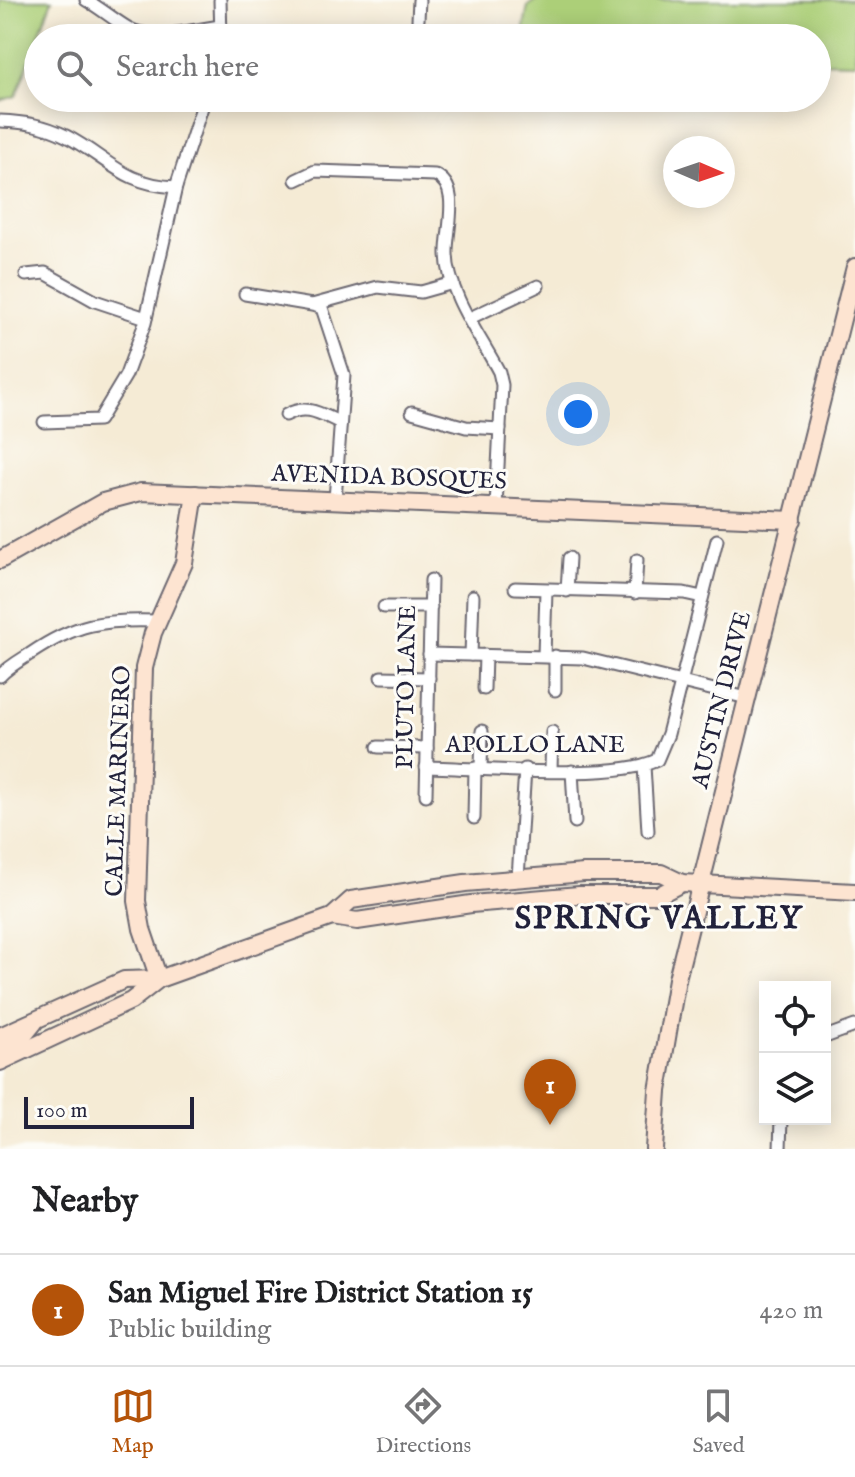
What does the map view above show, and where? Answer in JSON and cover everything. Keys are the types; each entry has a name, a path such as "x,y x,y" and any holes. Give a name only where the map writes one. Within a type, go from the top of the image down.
{"main road":[{"name":"AUSTIN DRIVE","path":"654,1149 658,1091 672,1002 855,267"},
{"name":"AVENIDA BOSQUES","path":"0,560 103,502 141,492 793,520"},
{"name":"CALLE MARINERO","path":"159,979 137,901 144,668 158,621 184,563 195,494"},
{"path":"0,1036 124,980 159,979 332,917 351,900 518,878 661,873 682,883 699,885 855,892"},
{"path":"471,904 489,893 518,887 518,878"},
{"path":"332,917 357,921 471,904 579,895 659,895 682,883"},
{"path":"0,1062 131,1001 159,979"},
{"path":"0,1049 21,1039 37,1019"}],"street":[{"path":"86,0 102,7 123,24"},
{"path":"220,0 221,24"},
{"path":"418,20 419,0"},
{"path":"44,422 99,420 126,375 146,318 176,187 200,112"},
{"path":"0,121 28,122 67,137 112,169 137,180 176,187"},
{"path":"296,180 315,171 442,178 450,190 447,256 453,283 499,372 496,507"},
{"path":"26,275 45,273 95,301 146,318"},
{"path":"312,305 378,287 421,292 453,283"},
{"path":"470,318 538,286"},
{"path":"245,294 322,308 344,375 335,500"},
{"path":"286,415 298,409 311,409 339,422"},
{"path":"412,412 466,427 500,429"},
{"path":"648,831 644,766 657,760 681,684 717,540"},
{"path":"567,591 569,558"},
{"path":"635,593 637,560"},
{"name":"PLUTO LANE","path":"426,795 431,580"},
{"path":"515,588 684,593 702,597"},
{"path":"546,590 549,656 555,690"},
{"path":"471,655 473,596"},
{"path":"384,607 431,607"},
{"path":"0,676 60,634 79,626 112,619 158,621"},
{"path":"429,654 583,658 747,698"},
{"path":"484,689 485,655"},
{"path":"381,677 429,678"},
{"path":"474,818 482,731"},
{"path":"551,770 552,732"},
{"path":"378,747 427,748"},
{"name":"APOLLO LANE","path":"426,767 572,771 644,766"},
{"path":"518,878 525,769"},
{"path":"572,771 575,822"},
{"path":"831,1035 855,1026"},
{"path":"780,1149 781,1125"}],"green space":[{"path":"0,0 52,0 43,24 24,24 24,75 16,96 0,101"},
{"path":"536,0 855,0 855,63 831,62 831,24 525,24 528,6"}],"place":[{"name":"San Miguel Fire District Station 15","path":"550,1125"}],"district":[{"name":"SPRING VALLEY","path":"659,919"}]}
